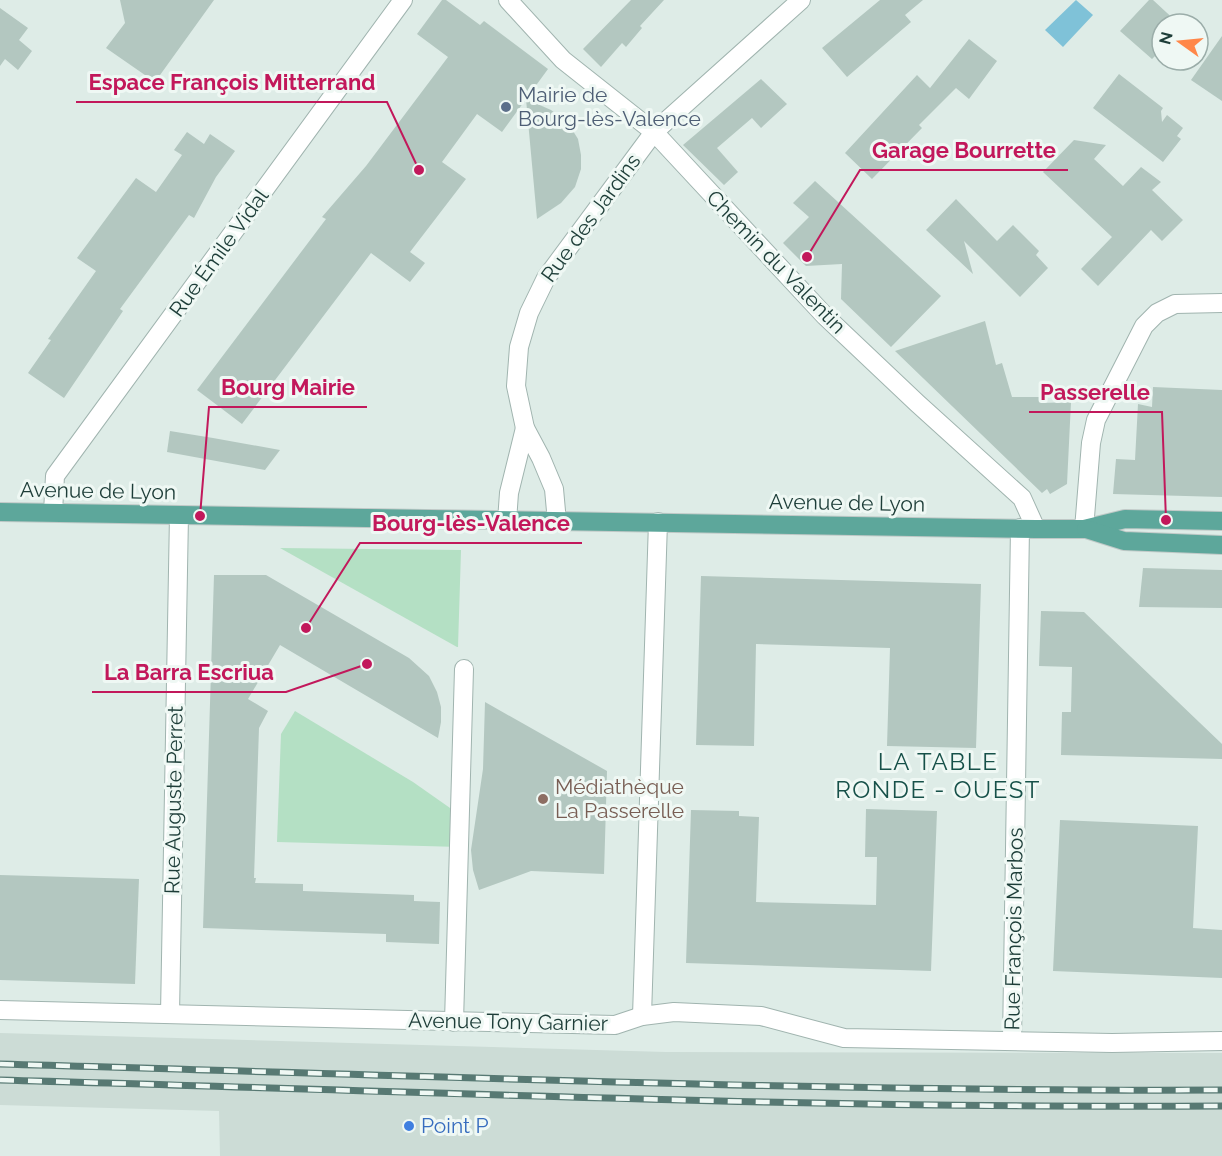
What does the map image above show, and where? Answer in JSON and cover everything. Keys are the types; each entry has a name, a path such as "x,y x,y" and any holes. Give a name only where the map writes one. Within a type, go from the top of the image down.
{"main road":[{"name":"Avenue de Lyon","path":"0,512 1084,529"},
{"path":"1084,529 1125,519 1222,521"},
{"path":"1084,529 1124,541 1222,545"}],"street":[{"name":"Rue Émile Vidal","path":"53,513 55,476 403,0"},
{"name":"Chemin du Valentin","path":"508,0 563,60 654,132 813,304 917,403 1022,498 1028,528"},
{"name":"Rue des Jardins","path":"556,522 554,489 525,428 516,386 519,346 529,313 546,278 654,132 801,0"},
{"path":"1084,529 1091,443 1096,420 1144,326 1156,313 1175,304 1222,303"},
{"name":"Rue des Jardins","path":"507,521 509,493 525,428"},
{"name":"Rue Auguste Perret","path":"170,1014 179,515"},
{"path":"642,1016 658,522"},
{"name":"Rue François Marbos","path":"1012,1041 1028,528"},
{"path":"454,1022 464,669"},
{"name":"Avenue Tony Garnier","path":"0,1010 615,1025 642,1016 674,1012 761,1016 844,1038 1112,1043 1222,1041"}],"shaded area":[{"path":"0,1033 666,1052 1222,1053 1222,1156 220,1156 219,1111 0,1105"}],"green space":[{"path":"280,548 461,550 458,647 457,647"},
{"path":"295,711 413,782 460,815 460,847 277,842 281,734"}],"water":[{"path":"1076,0 1093,15 1063,47 1045,30"}],"building":[{"path":"120,0 214,0 155,82 106,48 125,23"},
{"path":"442,0 446,0 480,25 484,21 548,69 502,132 477,114 442,162 466,179 410,252 425,263 410,282 371,253 242,424 197,390 326,219 322,217 366,166 448,57 417,34"},
{"path":"631,0 664,0 640,26 642,28 626,47 622,43 601,67 583,49"},
{"path":"880,0 923,0 905,15 911,22 847,77 822,48"},
{"path":"1149,0 1153,0 1166,12 1150,12 1150,57 1120,31"},
{"path":"0,8 28,28 19,40 32,51 18,70 5,59 0,66"},
{"path":"1222,36 1222,101 1191,80 1197,72 1210,72 1210,53"},
{"path":"969,39 997,61 969,99 956,88 919,125 922,128 872,179 845,153 917,75 930,88"},
{"path":"1119,74 1163,108 1162,122 1167,115 1183,128 1177,136 1181,139 1163,162 1093,108"},
{"path":"761,79 787,104 761,128 752,118 717,148 738,172 724,185 683,145"},
{"path":"526,99 551,110 568,123 578,139 581,155 581,169 575,187 561,203 537,219"},
{"path":"187,132 204,144 210,134 235,151 216,177 194,218 189,215 120,309 123,311 64,398 28,373 51,340 48,339 96,271 77,258 136,178 156,192 182,155 174,150"},
{"path":"1074,140 1106,145 1094,159 1123,186 1141,167 1161,182 1152,190 1183,220 1162,241 1151,230 1098,286 1081,269 1112,237 1043,172"},
{"path":"815,181 941,296 891,347 841,299 842,264 806,266 783,243 809,217 793,203"},
{"path":"956,199 997,241 1013,225 1039,251 1036,255 1048,268 1020,297 964,241 973,274 926,230"},
{"path":"985,321 996,365 1002,363 1012,397 1043,397 1043,403 1071,402 1067,484 1050,494 1047,489 1042,493 895,351"},
{"path":"1153,387 1222,390 1222,497 1113,494 1116,459 1135,460 1138,404 1152,407"},
{"path":"170,431 280,450 265,470 167,452"},
{"path":"1143,568 1222,570 1222,608 1139,607"},
{"path":"214,575 266,575 409,658 429,676 441,707 438,738 280,645 248,699 268,711 259,728 254,878 256,878 255,883 303,884 303,891 414,895 414,901 440,902 439,944 386,942 386,934 203,928"},
{"path":"701,576 981,584 976,748 887,746 890,648 756,644 754,746 696,745"},
{"path":"1041,611 1084,612 1222,744 1222,759 1061,755 1062,712 1071,712 1072,667 1039,666"},
{"name":"Médiathèque La Passerelle","path":"485,702 607,771 604,874 531,871 479,890 473,870 471,850 483,769"},
{"path":"866,809 937,811 931,971 686,963 691,810 739,811 739,816 759,817 756,902 876,905 877,857 865,857"},
{"path":"1060,820 1198,826 1193,928 1222,930 1222,978 1053,971"},
{"path":"0,875 139,879 135,984 0,980"}],"railway":[{"path":"0,1064 764,1086 1222,1090"},
{"path":"0,1080 764,1102 1222,1106"}],"place":[{"name":"Mairie de Bourg-lès-Valence","path":"506,107"},
{"name":"Espace François Mitterrand","path":"419,170"},
{"name":"Garage Bourrette","path":"807,257"},
{"name":"Bourg Mairie","path":"200,516"},
{"name":"Passerelle","path":"1166,520"},
{"name":"Bourg-lès-Valence","path":"306,628"},
{"name":"La Barra Escriua","path":"367,664"},
{"name":"Médiathèque La Passerelle","path":"543,799"},
{"name":"Point P","path":"409,1126"}],"district":[{"name":"LA TABLE RONDE - OUEST","path":"938,776"}]}
